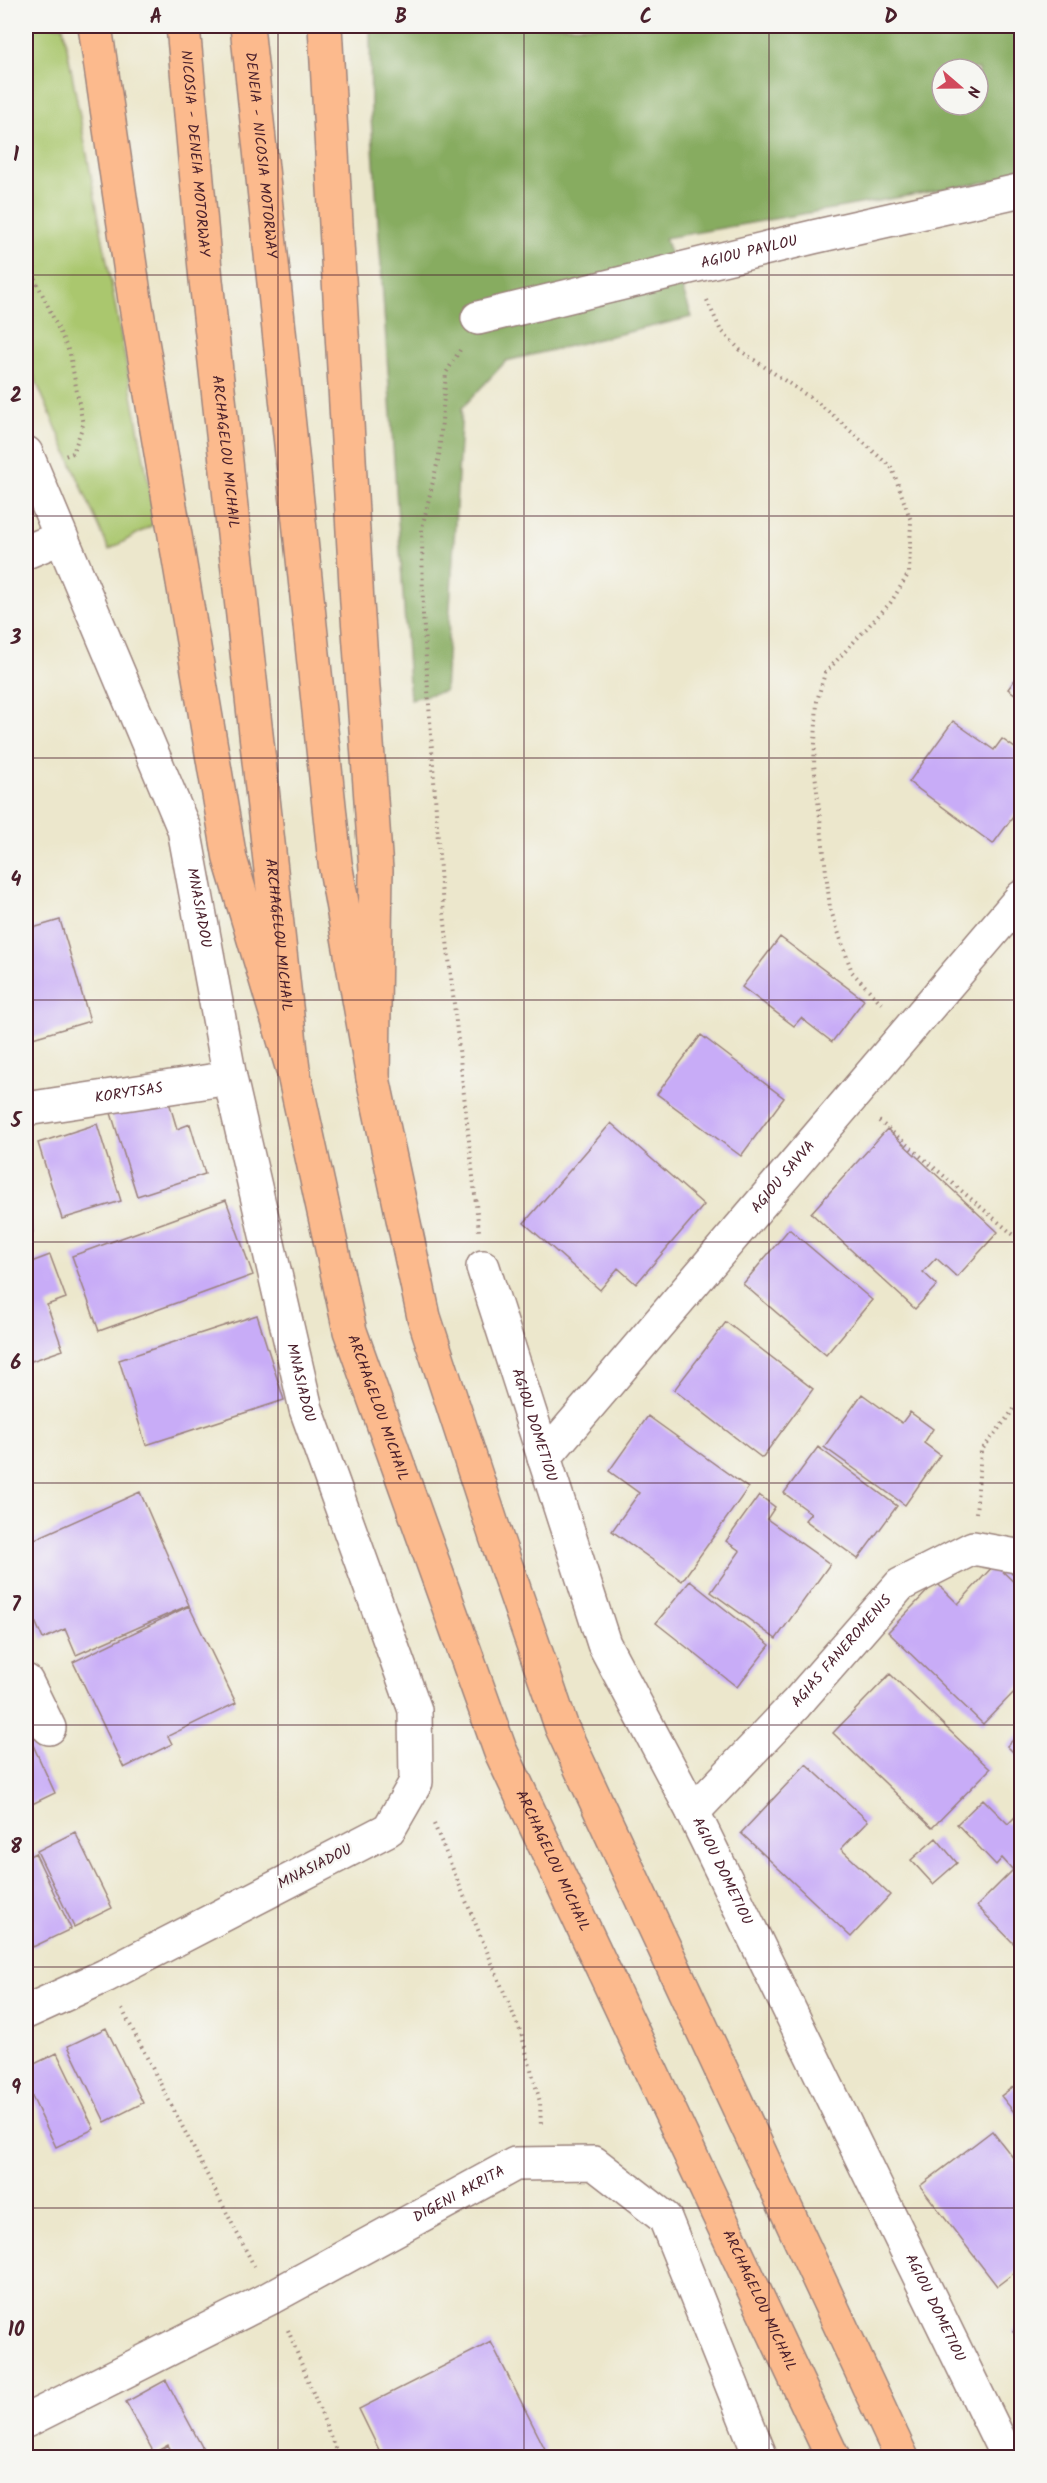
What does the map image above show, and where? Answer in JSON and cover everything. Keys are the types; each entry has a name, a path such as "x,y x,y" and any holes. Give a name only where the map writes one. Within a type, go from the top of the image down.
{"highway":[{"path":"95,26 135,300 230,859 293,1070"},
{"name":"NICOSIA - DENEIA MOTORWAY","path":"183,26 206,280"},
{"name":"DENEIA - NICOSIA MOTORWAY","path":"247,26 335,863 373,1078"},
{"path":"325,26 356,591 376,870 373,1078 424,1317 562,1728 902,2457"},
{"name":"ARCHAGELOU MICHAIL","path":"206,280 293,1070 350,1330 500,1750 833,2457"}],"street":[{"name":"AGIOU PAVLOU","path":"478,318 691,266 1022,190"},
{"name":"MNASIADOU","path":"26,453 184,829 230,1078 306,1409 415,1710 416,1782 389,1829 105,1976 26,2012"},
{"path":"26,552 60,538"},
{"name":"AGIOU SAVVA","path":"544,1458 1022,897"},
{"name":"KORYTSAS","path":"26,1109 230,1078"},
{"name":"AGIOU DOMETIOU","path":"483,1267 604,1644 693,1812 1008,2457"},
{"path":"973,1548 1022,1557"},
{"name":"AGIAS FANEROMENIS","path":"693,1812 796,1704 900,1585 973,1548"},
{"path":"26,1681 49,1728"},
{"name":"DIGENI AKRITA","path":"26,2421 272,2297 515,2164 594,2163 665,2218 761,2457"}],"path":[{"path":"26,237 33,274 70,354 83,425 73,453 64,457"},
{"path":"691,266 720,329 741,351 821,405 892,468 911,521 909,573 891,602 825,673 817,701 814,764 830,908 852,972 908,1031"},
{"path":"478,318 446,373 439,456 422,528 423,614 441,886 483,1267"},
{"path":"851,1097 1022,1242"},
{"path":"973,1548 981,1451 1022,1399"},
{"path":"416,1782 521,2033 540,2102 542,2163"},
{"path":"105,1976 272,2297 339,2457"}],"green space":[{"path":"26,26 63,26 156,523 109,550 26,358"},
{"path":"370,26 1021,26 1021,176 665,238 692,317 506,361 462,408 445,691 410,699 371,117"}],"building":[{"path":"1022,670 1022,699 1008,689"},
{"path":"953,721 994,750 1002,739 1022,753 1022,805 993,844 909,782"},
{"path":"60,920 90,1021 26,1040 26,930"},
{"path":"780,937 864,1000 832,1042 801,1018 794,1026 742,987"},
{"path":"701,1035 784,1098 741,1156 657,1094"},
{"path":"167,1095 177,1129 190,1124 205,1174 137,1196 111,1113"},
{"path":"611,1123 704,1205 636,1284 618,1268 600,1290 524,1223"},
{"path":"97,1124 121,1201 62,1219 38,1143"},
{"path":"887,1129 998,1232 957,1277 936,1258 923,1272 937,1285 915,1309 811,1213"},
{"path":"226,1200 253,1275 99,1331 72,1256"},
{"path":"26,1213 33,1232 26,1235"},
{"path":"789,1229 872,1300 826,1355 743,1284"},
{"path":"50,1255 66,1298 47,1305 63,1350 26,1363 26,1264"},
{"path":"257,1315 284,1400 146,1445 119,1360"},
{"path":"726,1322 813,1389 762,1458 674,1390"},
{"path":"862,1394 902,1423 910,1412 933,1429 924,1443 940,1455 905,1505 824,1447"},
{"path":"648,1416 748,1488 682,1581 612,1531 639,1493 609,1471"},
{"path":"818,1447 897,1506 858,1559 805,1520 811,1513 784,1493"},
{"path":"140,1492 189,1605 76,1655 65,1629 43,1639 26,1601 26,1543"},
{"path":"759,1495 775,1507 767,1519 830,1564 776,1639 711,1592 740,1551 726,1541"},
{"path":"995,1564 1022,1590 1022,1684 983,1724 888,1632 936,1582 958,1604"},
{"path":"690,1581 770,1645 737,1687 656,1623"},
{"path":"189,1606 236,1703 168,1736 172,1744 124,1768 73,1662"},
{"path":"890,1674 990,1769 932,1828 833,1733"},
{"path":"26,1730 55,1793 26,1807"},
{"path":"1022,1731 1022,1761 1007,1746"},
{"path":"806,1764 868,1821 841,1849 890,1895 851,1937 741,1833"},
{"path":"983,1799 1008,1824 1015,1817 1022,1823 1022,1952 977,1906 1013,1870 1002,1858 996,1865 957,1824"},
{"path":"75,1832 112,1908 74,1927 37,1851"},
{"path":"936,1838 957,1863 933,1884 911,1860"},
{"path":"35,1853 71,1929 33,1947 26,1931 26,1858"},
{"path":"106,2028 143,2103 105,2122 68,2046"},
{"path":"57,2053 94,2129 56,2147 26,2084 26,2068"},
{"path":"1022,2080 1022,2122 1001,2096"},
{"path":"992,2131 1022,2169 1022,2267 997,2286 920,2186"},
{"path":"1022,2321 1022,2339 1013,2332"},
{"path":"491,2342 546,2451 533,2458 383,2458 359,2409"},
{"path":"166,2380 208,2458 175,2458 168,2445 154,2453 126,2402"},
{"path":"168,2450 173,2458 155,2458"}]}
